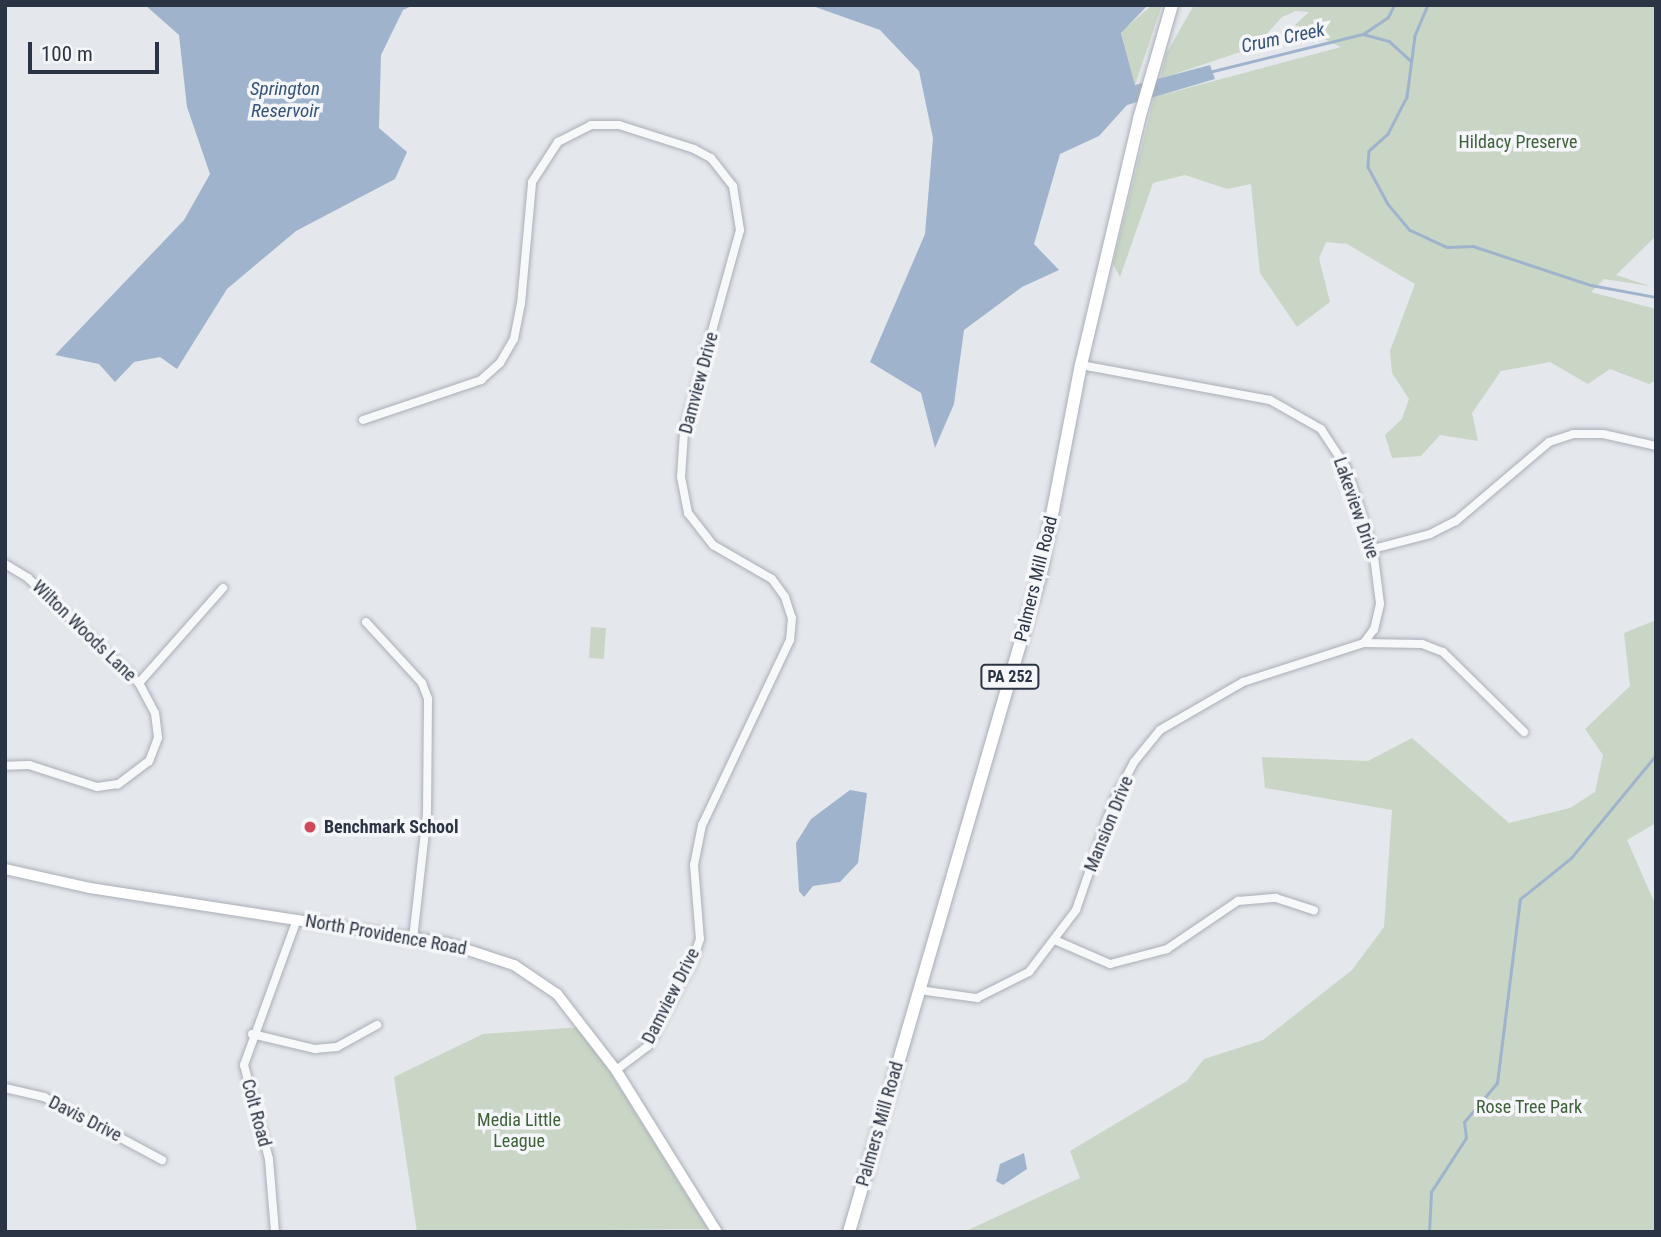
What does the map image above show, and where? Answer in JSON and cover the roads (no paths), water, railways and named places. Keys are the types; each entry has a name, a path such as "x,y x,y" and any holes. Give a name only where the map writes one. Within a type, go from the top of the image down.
{"main road":[{"name":"Palmers Mill Road","path":"849,1229 1041,572 1081,365 1139,120 1172,5"},
{"name":"North Providence Road","path":"5,869 90,888 413,937 487,954 539,979 616,1070 717,1232"}],"street":[{"name":"Damview Drive","path":"363,420 481,380 500,363 514,339 521,304 532,182 558,142 591,125 619,125 694,149 711,158 733,186 740,230 684,432 681,477 688,513 713,545 772,579 785,597 792,618 790,640 699,835 694,865 701,919 692,962 648,1046 616,1070"},
{"name":"Lakeview Drive","path":"1081,365 1270,400 1303,415 1333,443 1346,467 1373,549 1380,604 1374,629 1363,643"},
{"path":"1373,549 1430,534 1455,521 1549,442 1573,434 1603,434 1656,446"},
{"name":"Wilton Woods Lane","path":"5,564 29,578 139,684 155,713 158,738 149,761 135,776 97,787 29,765 5,766"},
{"path":"139,684 223,588"},
{"path":"366,622 407,673 422,683 428,699 427,814 413,937"},
{"path":"1363,643 1422,644 1443,652 1524,732"},
{"name":"Mansion Drive","path":"919,990 957,1000 997,992 1029,972 1057,941 1076,910 1114,800 1134,762 1160,730 1243,682 1363,643"},
{"path":"1057,941 1110,964 1167,949 1238,901 1276,898 1314,910"},
{"name":"Colt Road","path":"275,1232 269,1159 246,1086 244,1065 252,1034 298,919"},
{"path":"252,1034 315,1049 337,1047 377,1026"},
{"name":"Davis Drive","path":"5,1088 44,1097 162,1160"}],"water":[{"name":"Springton Reservoir","path":"145,5 414,5 403,10 381,55 379,128 407,152 395,179 296,231 227,289 177,369 160,357 134,362 115,382 99,364 55,355 184,220 210,174 187,107 179,35"},
{"path":"810,5 1148,5 1121,33 1135,85 1210,65 1215,79 1127,105 1099,136 1060,154 1034,244 1059,270 1022,287 964,330 954,404 935,448 921,393 870,362 925,234 933,138 919,71 880,30"},
{"path":"850,790 867,793 858,863 840,882 813,886 804,897 799,891 796,843 811,819"},
{"path":"1024,1153 1027,1169 1003,1185 996,1181 1000,1164"}],"waterway":[{"path":"1363,34 1388,17 1394,5"},
{"name":"Crum Creek","path":"1428,5 1415,36 1407,97 1388,134 1369,151 1368,167 1388,204 1410,230 1447,247 1473,246 1591,285 1656,297"},
{"name":"Crum Creek","path":"1209,72 1363,34 1389,41 1411,61"},
{"path":"1429,1232 1431,1192 1466,1138 1464,1122 1497,1083 1520,899 1571,858 1656,755"}],"place":[{"name":"Benchmark School","path":"310,827"}],"park label":[{"name":"Hildacy Preserve","path":"1518,142"},
{"name":"Rose Tree Park","path":"1529,1107"},
{"name":"Media Little League","path":"519,1131"}]}
